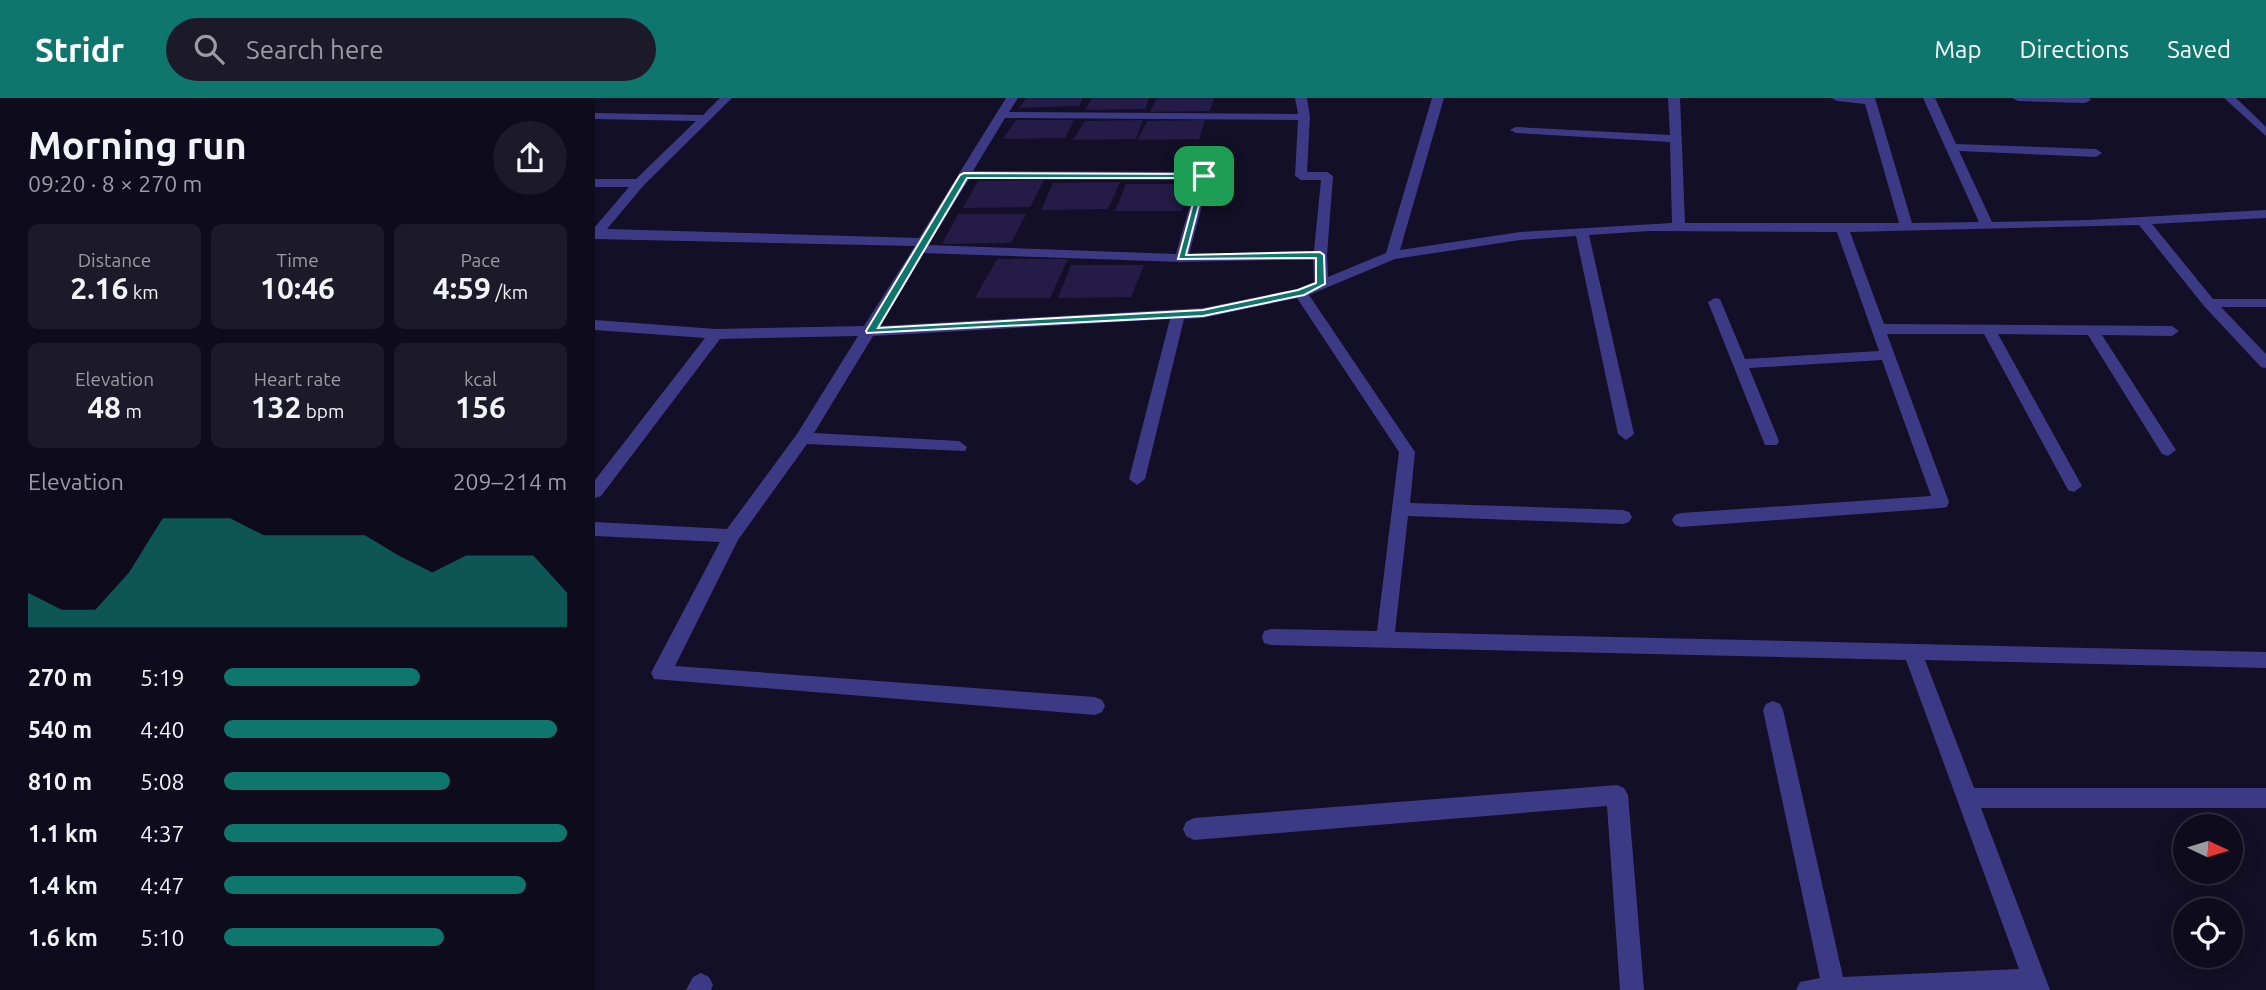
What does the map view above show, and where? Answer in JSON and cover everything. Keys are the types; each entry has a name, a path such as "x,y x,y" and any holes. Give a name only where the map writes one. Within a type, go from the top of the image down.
{"street":[{"path":"597,234 639,183 726,98"},
{"path":"1012,98 803,438 732,536 661,673 1095,706"},
{"path":"1301,98 1304,117 1301,176 1327,176 1320,255 1321,284"},
{"path":"1392,255 1438,98"},
{"path":"1674,98 1679,227"},
{"path":"1837,98 1869,100 1907,227"},
{"path":"1929,98 1987,225"},
{"path":"2018,98 2085,100 2083,98"},
{"path":"2230,98 2266,133"},
{"path":"1001,115 1304,117"},
{"path":"595,116 707,118"},
{"path":"1516,130 1675,139"},
{"path":"1951,147 2096,153"},
{"path":"964,175 1204,176 1181,258"},
{"path":"595,183 639,183"},
{"path":"595,325 716,334 871,331 1203,313 1301,293 1392,255 1520,236 1679,227 1907,227 2266,214"},
{"path":"2143,220 2209,303 2266,363"},
{"path":"1681,520 1941,502 1842,228"},
{"path":"1583,232 1626,434"},
{"path":"597,234 920,245 1181,258 1320,255"},
{"path":"1301,293 1407,452 1385,640"},
{"path":"1716,302 1771,441"},
{"path":"2209,303 2266,303"},
{"path":"1137,479 1178,314"},
{"path":"1877,329 2172,331"},
{"path":"1988,329 2074,486"},
{"path":"2091,330 2168,450"},
{"path":"595,492 716,334"},
{"path":"1740,364 1887,355"},
{"path":"803,438 959,447"},
{"path":"1400,509 1623,517"},
{"path":"595,529 732,536"},
{"path":"1271,637 2266,660"},
{"path":"1808,990 2026,985 2038,990 1913,653"},
{"path":"1773,710 1834,988"},
{"path":"1194,829 1617,795 1632,990"},
{"path":"1966,798 2266,798"}],"building":[{"path":"1026,98 1083,98 1079,106 1019,108"},
{"path":"1092,98 1149,98 1145,109 1085,110"},
{"path":"1157,98 1214,98 1210,111 1150,112"},
{"path":"1016,120 1074,120 1065,138 1003,139"},
{"path":"1143,120 1136,139 1073,140 1085,121"},
{"path":"1205,120 1199,139 1137,140 1147,121"},
{"path":"1044,180 1030,207 963,208 978,181"},
{"path":"1120,182 1108,209 1041,210 1053,183"},
{"path":"1126,184 1192,184 1182,211 1115,211"},
{"path":"958,214 1026,214 1011,243 942,244"},
{"path":"997,259 1068,259 1050,298 975,298"},
{"path":"1071,265 1144,265 1131,297 1058,298"}],"route":[{"path":"964,175 1204,176 1181,258 1320,255 1321,284 1301,293 1203,313 871,331 964,175"}]}
